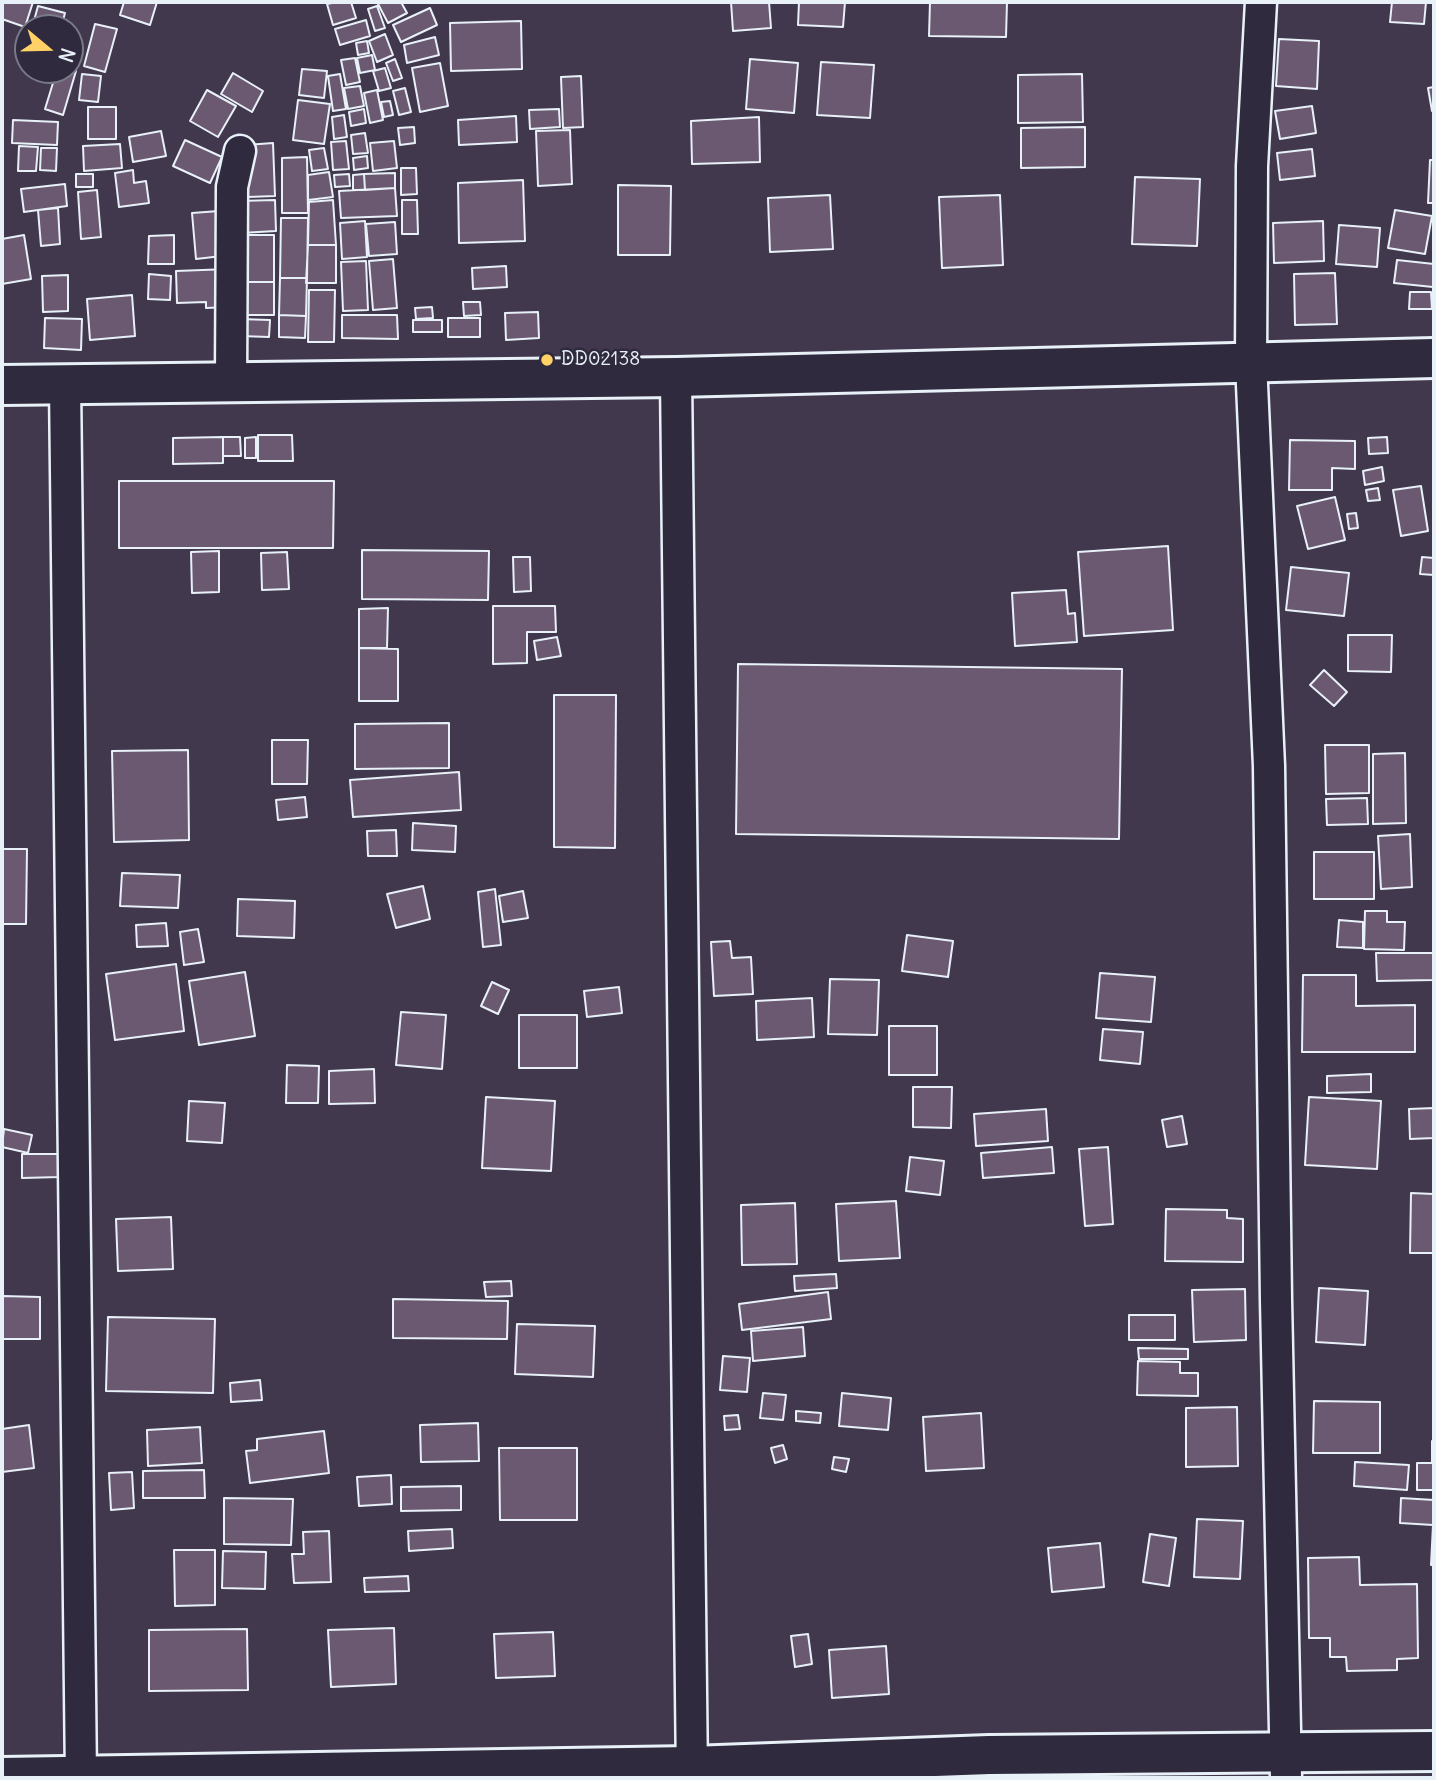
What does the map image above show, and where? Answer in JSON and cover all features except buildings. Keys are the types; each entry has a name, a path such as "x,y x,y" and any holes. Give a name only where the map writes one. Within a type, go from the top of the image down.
{"main road":[{"path":"2,385 676,377 1434,358"},
{"path":"2,1777 692,1772 989,1755 1286,1765 1434,1751"}],"street":[{"path":"1261,2 1252,166 1251,362 1269,766 1280,1592 1286,1765"},
{"path":"231,382 232,187 240,151"},
{"path":"676,377 692,1772"},
{"path":"65,383 81,1777"}],"place":[{"name":"DD02138","path":"547,360"}]}
